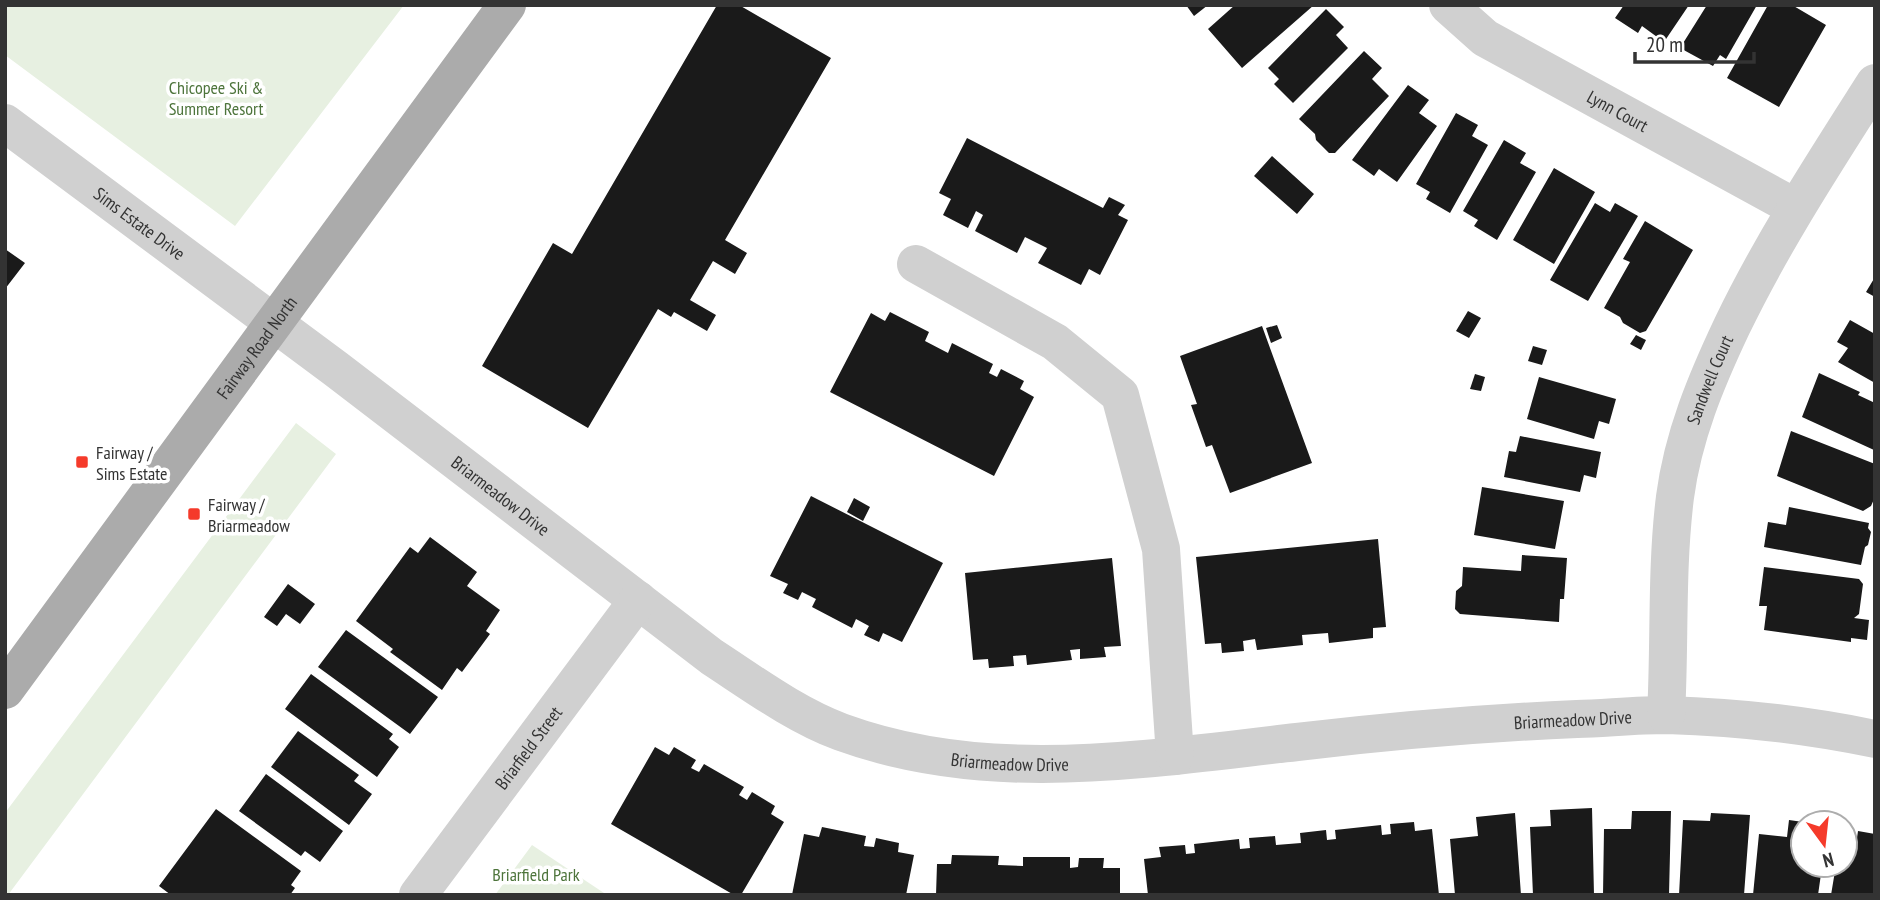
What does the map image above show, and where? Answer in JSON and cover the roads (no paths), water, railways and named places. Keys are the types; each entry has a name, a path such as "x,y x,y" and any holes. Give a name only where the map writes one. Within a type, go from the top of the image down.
{"main road":[{"name":"Fairway Road North","path":"5,690 507,5"}],"street":[{"name":"Lynn Court","path":"1448,5 1485,38 1796,208"},
{"name":"Sandwell Court","path":"1666,715 1669,584 1675,496 1694,414 1712,368 1761,266 1875,83"},
{"name":"Sims Estate Drive","path":"5,123 275,324"},
{"path":"916,264 1055,342 1120,396 1161,549 1175,757"},
{"name":"Briarmeadow Drive","path":"275,324 712,657 775,698 839,732 896,748 957,760 1031,766 1175,757 1482,723 1666,715 1813,727 1875,739"},
{"name":"Briarfield Street","path":"418,895 638,600"}],"place":[{"name":"Fairway / Sims Estate","path":"82,462"},
{"name":"Fairway / Briarmeadow","path":"194,514"}],"park label":[{"name":"Chicopee Ski & Summer Resort","path":"216,98"},
{"name":"Briarfield Park","path":"536,874"}]}
